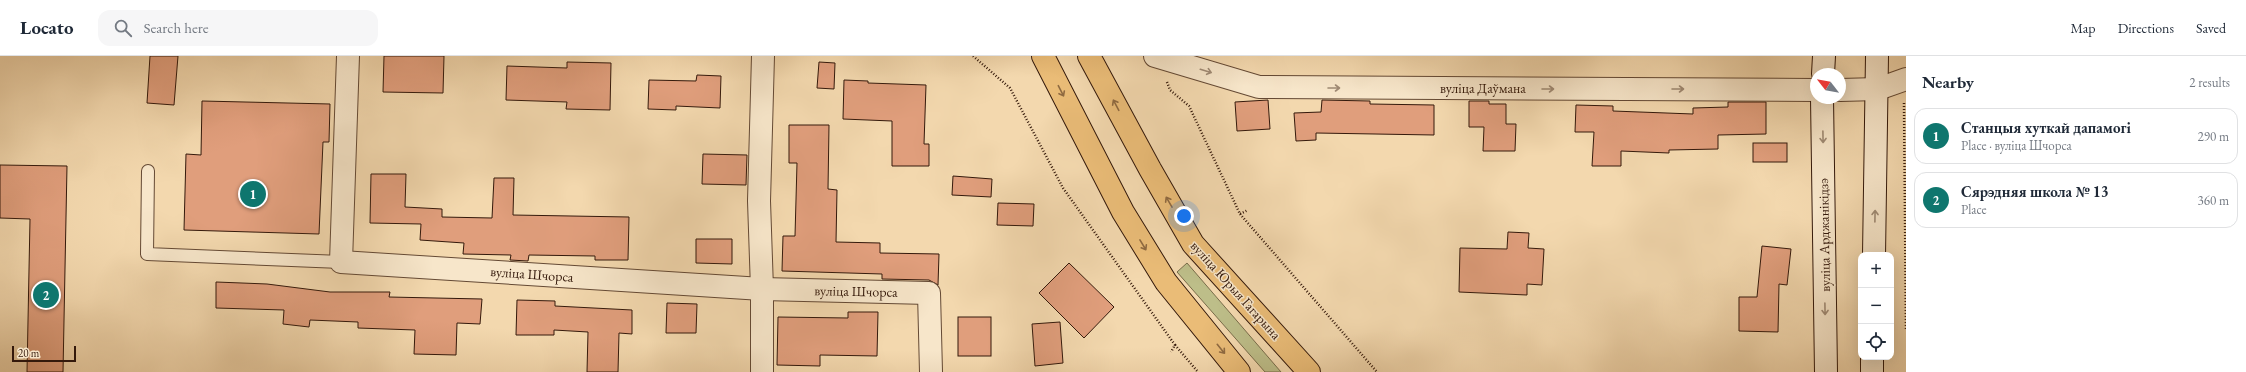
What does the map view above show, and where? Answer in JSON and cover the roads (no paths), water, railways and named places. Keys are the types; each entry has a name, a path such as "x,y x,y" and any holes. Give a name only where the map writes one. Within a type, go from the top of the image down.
{"main road":[{"path":"1043,56 1123,212 1166,282 1239,372"},
{"name":"вуліца Юрыя Гагарына","path":"1089,56 1193,244 1309,372"}],"street":[{"path":"341,262 348,56"},
{"path":"762,372 760,201 763,56"},
{"name":"вуліца Даўмана","path":"1155,56 1259,87 1810,90"},
{"path":"1823,68 1824,56"},
{"path":"1874,252 1878,89 1877,56"},
{"path":"1846,90 1878,89 1905,79"},
{"name":"вуліца Арджанікідзэ","path":"1822,104 1826,372"},
{"name":"вуліца Шчорса","path":"341,262 762,289 929,293 931,372"},
{"path":"1872,360 1872,372"}],"lane":[{"path":"148,171 147,254 341,262"}],"place":[{"name":"Станцыя хуткай дапамогі","path":"253,194"},
{"name":"Сярэдняя школа № 13","path":"46,295"}]}
